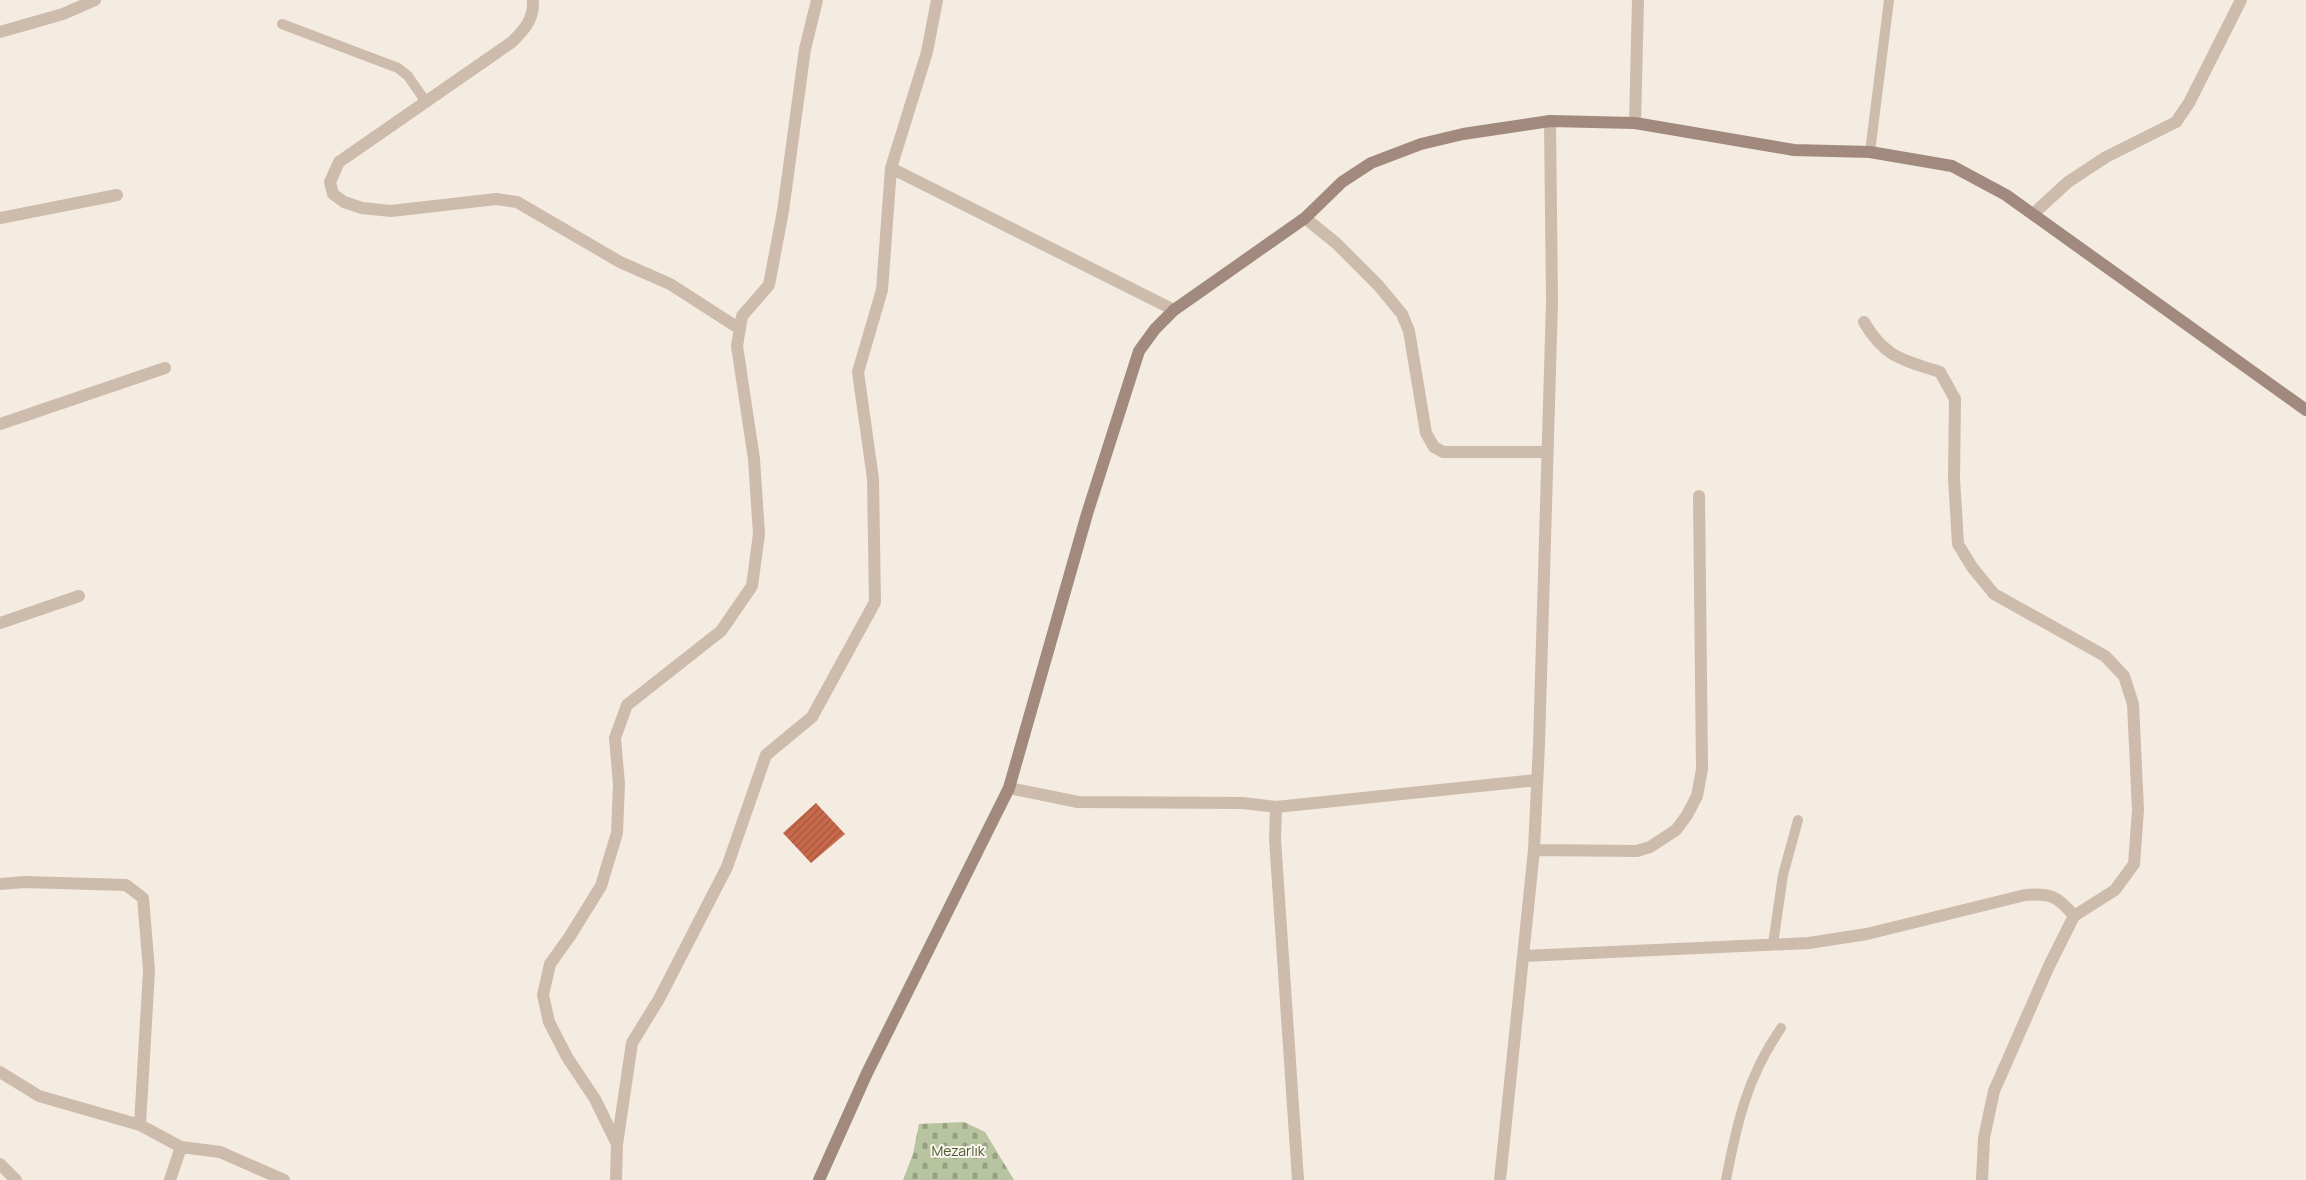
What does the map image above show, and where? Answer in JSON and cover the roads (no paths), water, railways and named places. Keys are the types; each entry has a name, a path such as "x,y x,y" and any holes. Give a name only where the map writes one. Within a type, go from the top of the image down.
{"street":[{"path":"0,32 63,14 95,0"},
{"path":"533,0 534,12 526,28 512,42 339,162 330,182 333,194 344,202 362,208 391,210 496,199 516,202 620,262 670,284 740,329"},
{"path":"616,1144 595,1099 567,1057 554,1031 542,995 550,964 601,886 617,833 619,784 615,738 627,705 722,631 752,586 759,534 754,459 737,346 742,316 769,285 783,211 805,49 818,0"},
{"path":"616,1180 616,1144 632,1043 658,999 727,867 766,755 812,716 875,602 873,479 858,372 882,290 890,168 927,52 937,0"},
{"path":"1635,123 1638,0"},
{"path":"2033,214 2068,182 2106,157 2176,122 2189,103 2241,0"},
{"path":"1500,1180 1534,850 1552,302 1550,121"},
{"path":"819,1180 867,1074 1009,788 1087,514 1139,351 1155,329 1174,310 1306,218 1342,182 1371,163 1421,144 1463,134 1550,121 1635,123 1794,150 1870,152 1952,166 2006,195 2306,410"},
{"path":"890,168 1174,310"},
{"path":"0,218 117,195"},
{"path":"1306,218 1336,243 1378,285 1402,314 1409,331 1426,433 1434,448 1443,452 1547,452"},
{"path":"1864,322 1873,338 1896,358 1940,372 1955,399 1954,478 1958,544 1972,567 1994,594 2105,656 2124,676 2133,704 2138,810 2134,864 2115,890 2074,916 2049,966 1994,1091 1984,1138 1982,1180"},
{"path":"0,424 166,368"},
{"path":"1534,850 1637,852 1664,840 1676,830 1697,796 1702,769 1699,496"},
{"path":"0,623 79,596"},
{"path":"1009,788 1078,802 1243,802 1276,807 1537,780"},
{"path":"1276,807 1275,839 1298,1180"},
{"path":"0,884 25,882 126,885 143,898 149,970 140,1125"},
{"path":"1523,956 1809,943 1867,934 2025,895 2044,893 2062,901 2074,916"},
{"path":"0,1072 39,1096 140,1125 181,1147 220,1152 284,1180"},
{"path":"170,1180 181,1147"},
{"path":"0,1164 16,1180"}],"lane":[{"path":"1870,152 1889,0"},
{"path":"282,24 398,68 408,76 426,102"},
{"path":"1773,944 1783,875 1798,820"},
{"path":"1726,1180 1748,1086 1766,1049 1780,1028"}],"park label":[{"name":"Mezarlık","path":"958,1151"}]}
